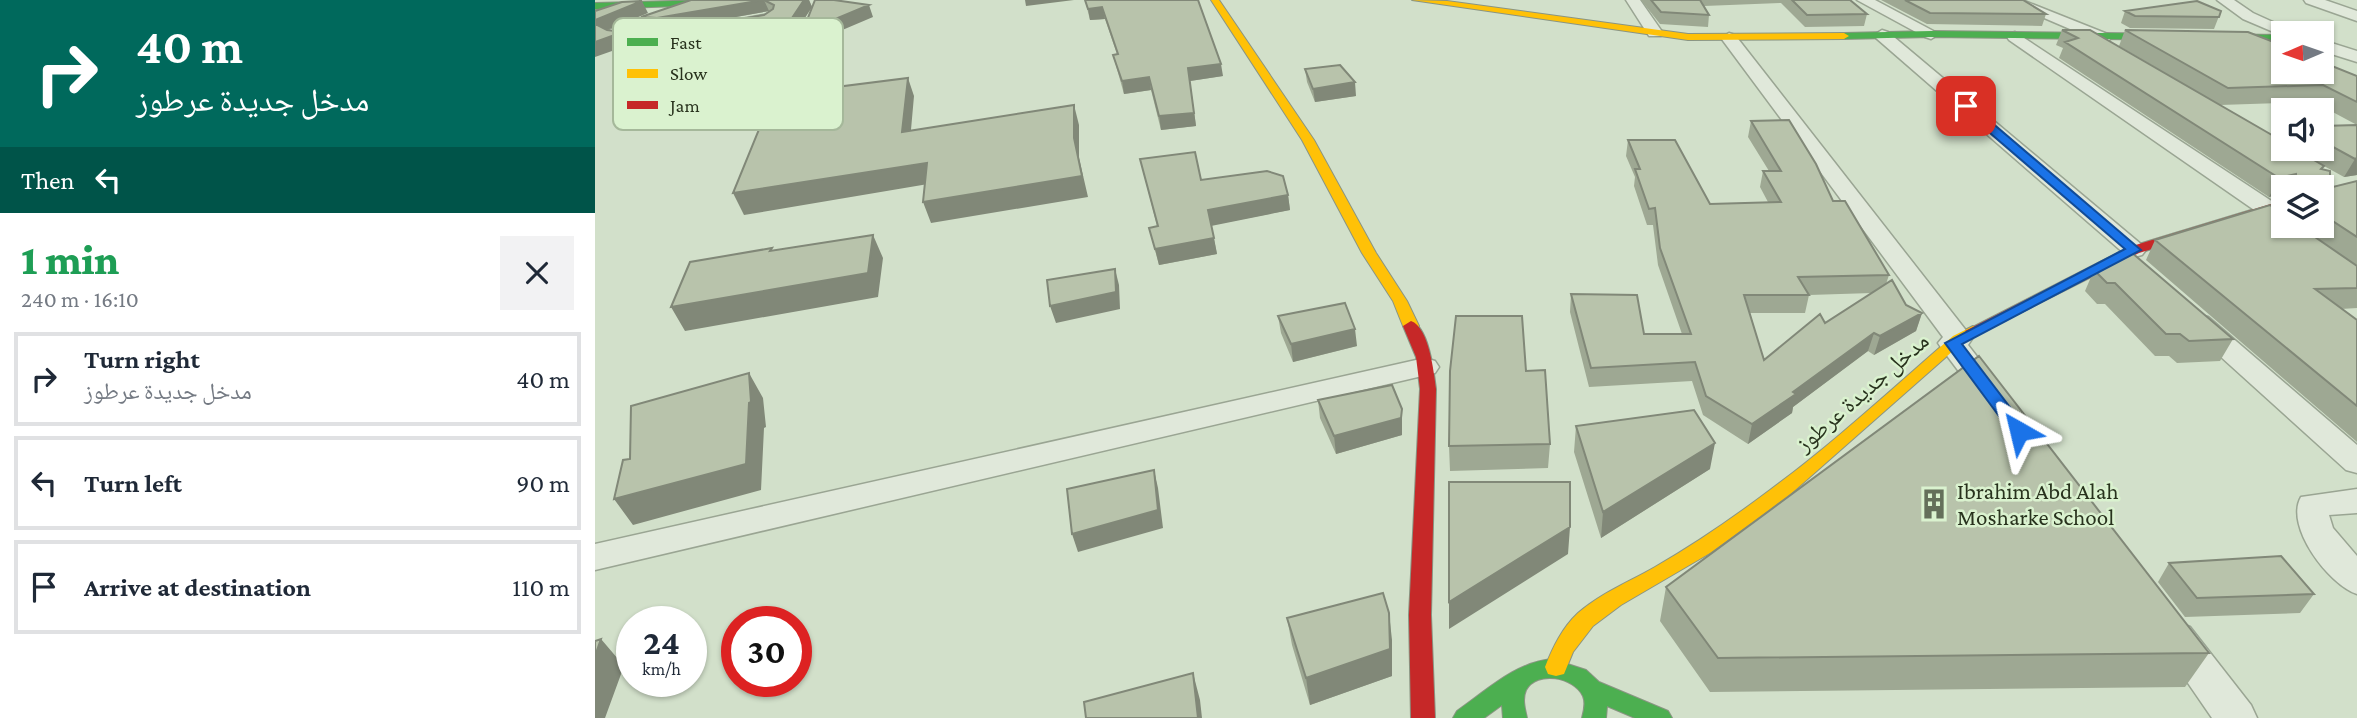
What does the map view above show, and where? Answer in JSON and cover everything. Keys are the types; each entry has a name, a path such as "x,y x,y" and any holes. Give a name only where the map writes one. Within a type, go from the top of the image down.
{"street":[{"path":"595,6 795,0"},
{"path":"1215,0 1308,140 1414,328 1428,389 1420,615 1423,718"},
{"path":"1416,0 1498,9 1655,33 1729,38 1931,34 2101,43 2271,38"},
{"path":"1633,0 1655,33"},
{"path":"1864,0 1931,34"},
{"path":"2009,0 2101,43"},
{"path":"2224,0 2248,16 2271,26"},
{"path":"2311,0 2357,16"},
{"path":"634,18 704,1"},
{"path":"595,39 605,25"},
{"path":"1882,35 2134,260"},
{"path":"2015,37 2270,208"},
{"path":"1729,38 2011,420"},
{"path":"2335,49 2357,57"},
{"name":"مدخل جديدة عرطوز","path":"1556,667 1571,632 1589,614 1716,542 1817,464 1955,341 2134,260 2270,208"},
{"path":"2184,310 2357,462"},
{"path":"595,556 1425,367"},
{"path":"2357,501 2313,505 2310,513 2313,527 2357,580"},
{"path":"2161,619 2236,718"},
{"path":"1465,718 1529,672 1542,667 1556,667 1583,678 1596,701 1594,718"},
{"path":"1515,718 1511,705 1513,692 1519,681"},
{"path":"1591,689 1660,718"}],"building":[{"path":"691,0 763,0 657,18 641,17"},
{"path":"764,0 804,0 792,18 747,18 764,15 773,9 774,5"},
{"path":"815,0 869,5 838,18 808,18"},
{"path":"1085,0 1198,0 1221,64 1188,68 1194,113 1159,116 1149,77 1122,81 1113,55 1118,54 1102,7 1088,9"},
{"path":"1651,0 1700,0 1709,15 1661,12"},
{"path":"1792,0 1850,0 1867,14 1807,15"},
{"path":"1905,0 2023,0 2046,14 1930,13"},
{"path":"642,1 595,20 595,11 622,2"},
{"path":"2197,1 2221,11 2219,17 2135,16 2125,11"},
{"path":"595,24 613,31 613,36 595,42"},
{"path":"2062,30 2090,30 2271,134 2271,161 2315,161 2324,166 2321,169 2330,171 2330,175 2274,175 2065,42 2078,38"},
{"path":"2125,30 2248,32 2271,41 2271,84 2335,84 2335,67 2357,76 2357,102 2323,85 2228,88"},
{"path":"1340,65 1355,82 1313,89 1305,69"},
{"path":"908,78 902,132 1074,105 1074,138 1082,176 923,202 927,163 733,193 759,130 843,130 843,86"},
{"path":"1789,120 1816,164 1833,201 1845,201 1889,275 1798,277 1809,295 1744,295 1764,360 1820,314 1825,323 1892,280 1906,305 1922,313 1880,336 1874,333 1793,392 1796,394 1752,424 1706,396 1695,362 1591,368 1571,294 1637,295 1644,334 1691,334 1660,248 1655,208 1649,209 1635,169 1640,169 1628,140 1675,140 1710,204 1781,202 1763,171 1781,171 1751,121"},
{"path":"2357,125 2357,158 2334,148 2334,126"},
{"path":"1195,152 1201,180 1267,171 1283,176 1288,195 1208,210 1214,238 1155,249 1149,228 1158,226 1140,159"},
{"path":"2357,181 2357,237 2334,222 2334,187"},
{"path":"2270,205 2271,238 2316,238 2357,266 2357,288 2315,289 2357,320 2357,406 2155,240"},
{"path":"873,235 868,273 671,307 690,262"},
{"path":"2131,252 2233,339 2189,341 2180,334 2166,334 2115,283 2107,283 2094,270"},
{"path":"1115,269 1116,292 1050,306 1047,280"},
{"path":"1345,303 1355,329 1291,344 1278,316"},
{"path":"1456,316 1522,316 1526,371 1545,370 1550,444 1449,446 1450,371"},
{"name":"Ibrahim Abd Alah Mosharke School","path":"1979,356 2209,653 1718,658 1666,587"},
{"path":"749,373 751,402 746,464 614,499 623,460 630,459 631,406"},
{"path":"1392,385 1402,409 1401,418 1334,436 1318,400"},
{"path":"1694,410 1715,443 1603,512 1576,426"},
{"path":"1154,470 1158,510 1072,534 1067,489"},
{"path":"1449,482 1570,482 1570,527 1449,602"},
{"path":"2281,556 2314,594 2197,598 2169,563"},
{"path":"1383,593 1389,613 1390,649 1306,678 1287,618"},
{"path":"601,639 595,656 595,641"},
{"path":"1193,673 1198,718 1086,718 1084,702"}],"traffic: fast":[{"path":"595,6 795,0"},
{"path":"1844,36 1931,34 2271,38"},
{"path":"1515,718 1513,698 1518,683 1526,674 1552,669 1578,676 1589,685 1596,698 1594,718"},
{"path":"1465,718 1519,681"},
{"path":"1592,689 1660,718"}],"traffic: slow":[{"path":"1215,0 1308,140 1369,253 1400,301 1411,326"},
{"path":"1416,0 1688,37 1755,39 1844,36"},
{"path":"1556,667 1573,633 1585,620 1613,599 1703,548 1780,493 1958,339 1973,331"}],"traffic: jam":[{"path":"1973,331 2134,250 2271,208"},
{"path":"1411,326 1424,357 1428,389 1420,615 1423,718"}],"place":[{"name":"Ibrahim Abd Alah Mosharke School","path":"1934,504"}],"route":[{"path":"1966,106 2134,250 1952,343 2019,431"}]}
